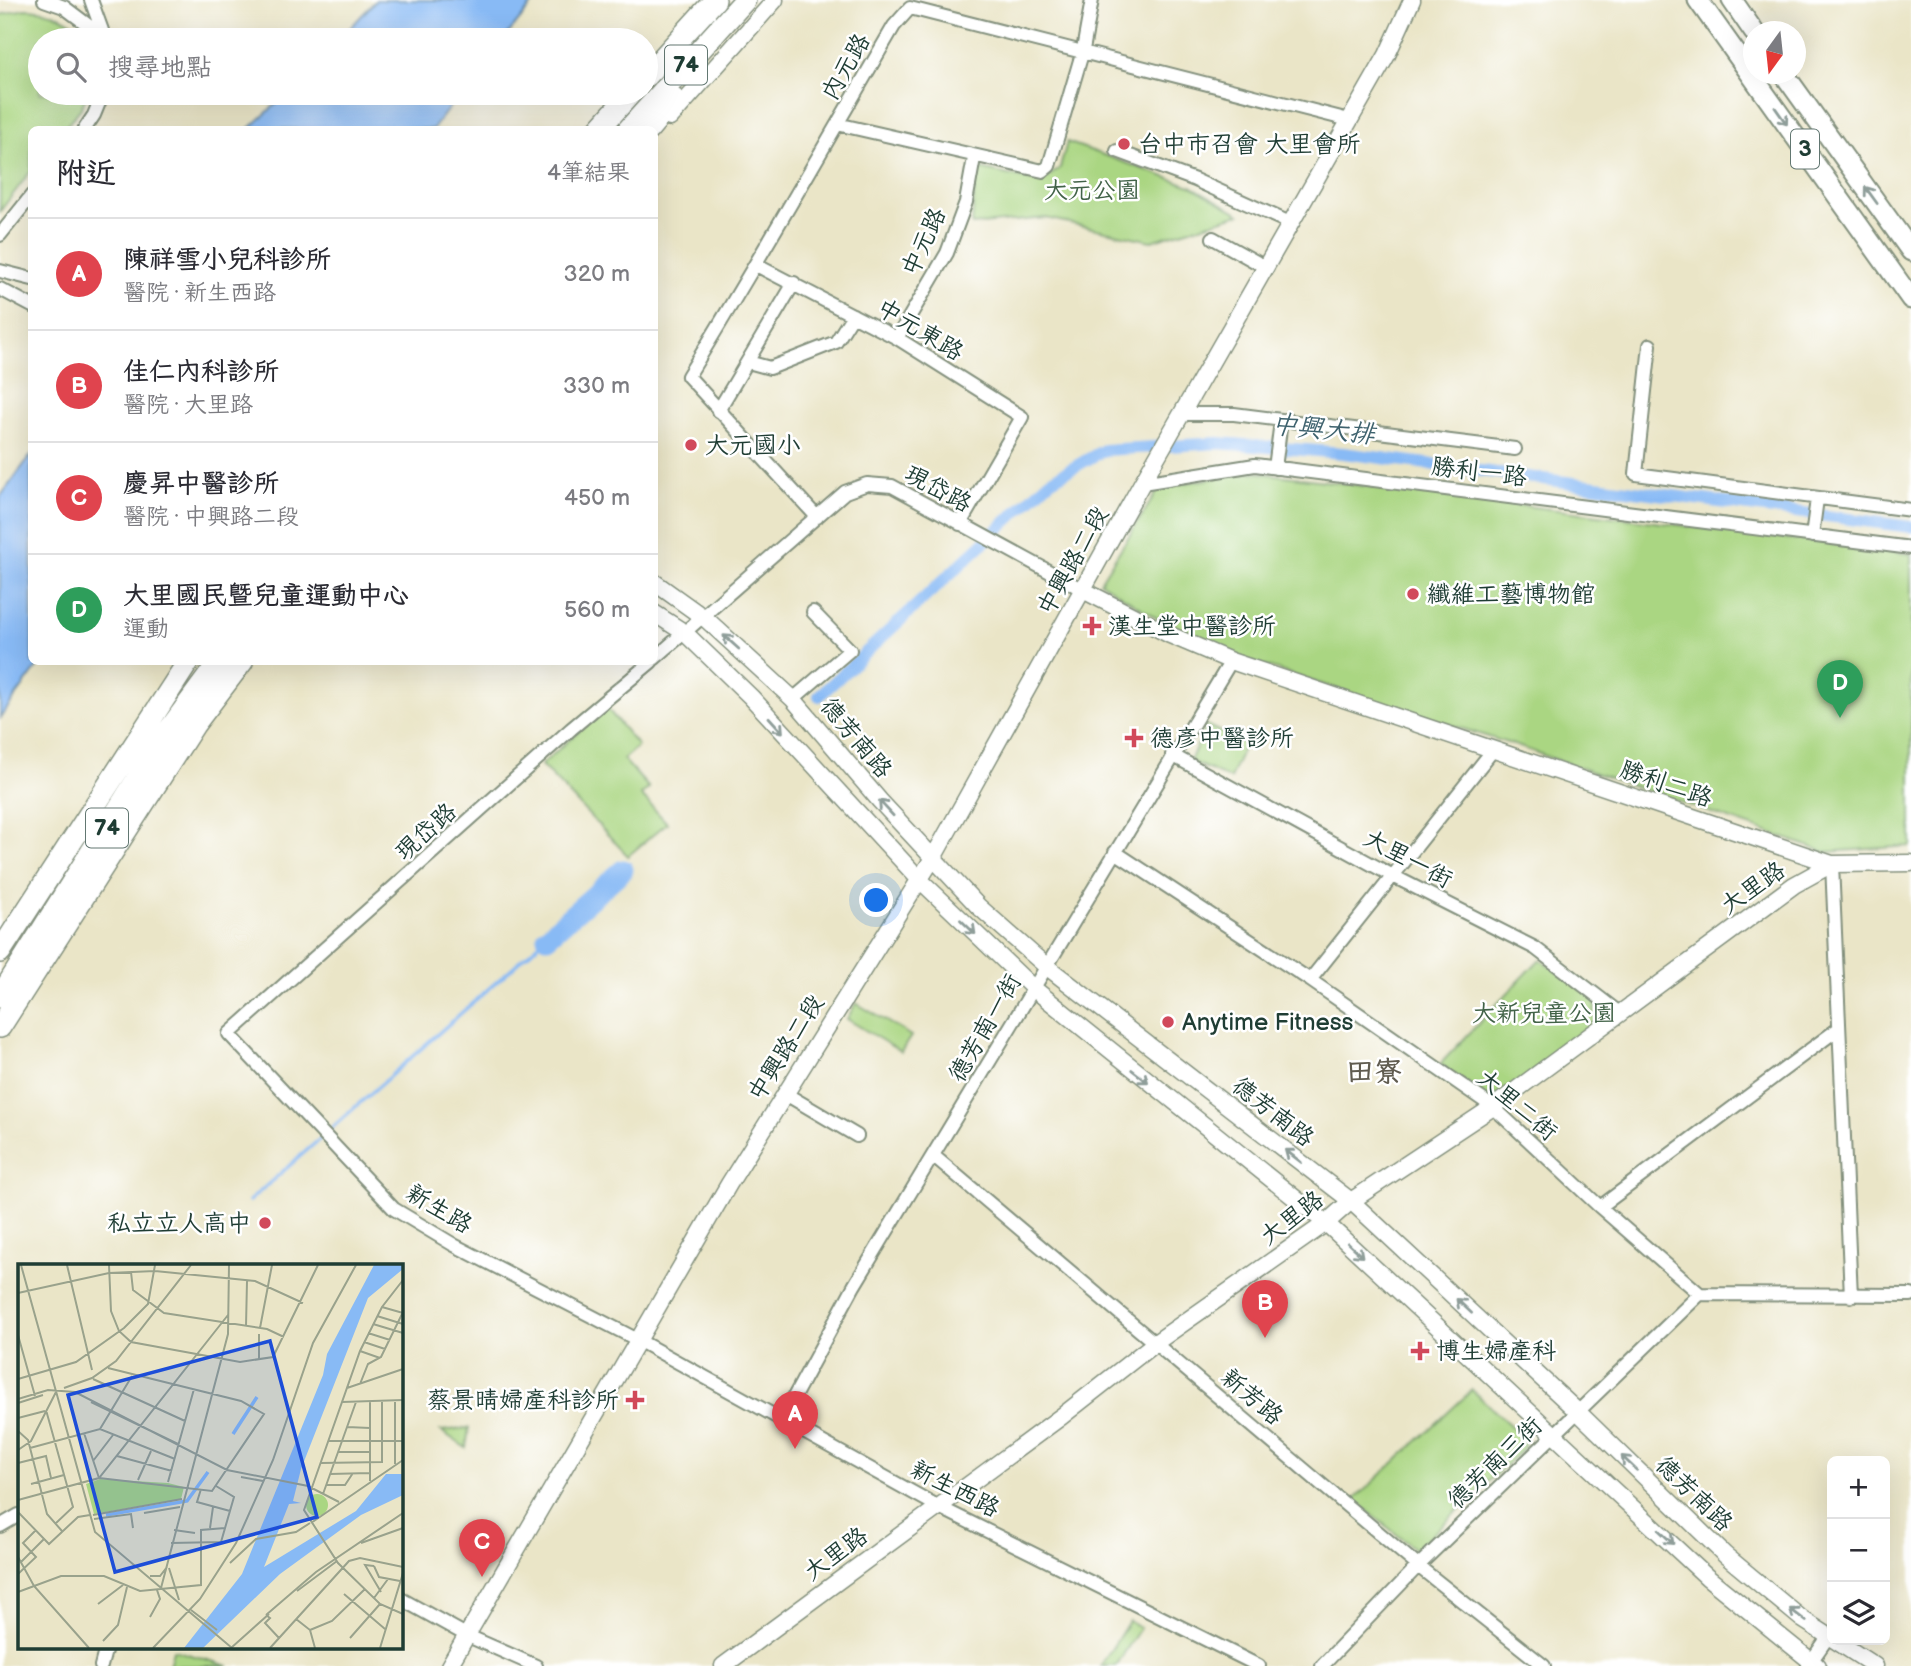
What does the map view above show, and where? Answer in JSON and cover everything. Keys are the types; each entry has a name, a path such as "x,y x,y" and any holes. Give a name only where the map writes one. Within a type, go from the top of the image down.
{"highway":[{"name":"74","path":"658,63 715,0"},
{"name":"74","path":"658,97 745,0"},
{"path":"651,126 760,0"},
{"name":"74","path":"602,126 620,105"},
{"name":"74","path":"632,126 650,105"},
{"name":"74","path":"0,952 186,665"},
{"name":"74","path":"0,997 163,738 217,665"},
{"path":"0,1027 194,725 240,665"}],"main road":[{"name":"3","path":"1698,0 1911,299"},
{"path":"1732,0 1746,21"},
{"name":"3","path":"1791,84 1911,251"}],"street":[{"path":"44,0 64,7 91,28"},
{"path":"91,0 101,28"},
{"path":"658,87 734,0"},
{"path":"658,131 775,0"},
{"path":"837,124 974,158 1043,171 1049,166 1083,50 1092,0"},
{"path":"1181,417 1401,31 1412,0"},
{"name":"內元路","path":"817,517 688,376 756,265 781,216 894,26 910,8 1349,120"},
{"path":"87,126 99,105"},
{"path":"624,126 642,105"},
{"path":"1117,151 1195,180 1292,224"},
{"name":"中元路","path":"897,338 947,253 966,202 974,158"},
{"path":"0,235 28,200"},
{"path":"1213,238 1267,268"},
{"name":"中元東路","path":"756,265 897,338 1022,417 960,524"},
{"path":"0,271 28,278"},
{"path":"718,411 794,283"},
{"path":"0,289 28,304"},
{"path":"748,362 770,368 836,342 853,315"},
{"path":"1650,345 1636,474 1911,510"},
{"path":"1181,417 1234,414 1515,449"},
{"name":"中興路二段","path":"449,1666 636,1339 784,1093 933,858 1181,417"},
{"path":"1275,468 1281,421"},
{"name":"勝利一路","path":"1142,483 1255,465 1911,548"},
{"name":"現岱路","path":"658,656 845,492 867,484 892,486 1083,590"},
{"path":"1812,536 1817,499"},
{"name":"德芳南路","path":"658,585 702,617 793,699 978,906 1046,965 1351,1201 1578,1412 1725,1555 1827,1636"},
{"name":"勝利二路","path":"1083,590 1170,635 1231,661 1832,864"},
{"path":"793,699 850,650 813,612"},
{"name":"德芳南路","path":"658,616 685,633 751,697 919,880 1032,988 1326,1223 1556,1433 1707,1577 1812,1665"},
{"name":"德芳南一街","path":"782,1419 854,1286 934,1157 1172,754 1231,661"},
{"path":"0,979 171,711 206,665"},
{"path":"0,1037 102,877 246,665"},
{"name":"現岱路","path":"229,1034 571,729 647,665"},
{"path":"1310,980 1493,750"},
{"name":"大里一街","path":"1172,754 1393,876 1535,948 1618,1012"},
{"name":"大里二街","path":"1115,852 1310,980 1493,1107 1600,1208 1700,1294"},
{"name":"大里路","path":"723,1666 1156,1343 1326,1223 1351,1201 1493,1107 1618,1012 1794,885 1832,864 1911,863"},
{"path":"1832,864 1851,1296"},
{"path":"1600,1208 1838,1029"},
{"name":"新生路","path":"229,1034 394,1209 454,1245 636,1339"},
{"path":"784,1093 857,1136"},
{"name":"新芳路","path":"934,1157 1418,1566 1544,1666"},
{"path":"1700,1294 1911,1294"},
{"name":"德芳南三街","path":"1322,1666 1418,1566 1700,1294"},
{"name":"新生西路","path":"636,1339 939,1507 1259,1666"},
{"path":"0,1527 18,1516"},
{"path":"402,1600 468,1636 536,1666"},
{"path":"1812,1665 1827,1639"},
{"name":"德芳南路","path":"1841,1645 1875,1666"},
{"path":"101,1666 106,1648"}],"green space":[{"path":"24,9 43,11 60,16 77,28 28,28 28,105 82,105 66,126 28,126 28,175 0,211 0,15"},
{"name":"大元公園","path":"1067,142 1191,186 1240,214 1151,241 1046,218 972,225 976,168 1041,182 1060,168"},
{"path":"1253,472 1911,554 1911,846 1825,852 1511,744 1236,657 1174,629 1100,582 1160,487"},
{"path":"606,707 638,746 623,759 649,788 641,795 667,823 628,856 541,765"},
{"path":"1206,725 1245,744 1230,779 1190,761"},
{"name":"大新兒童公園","path":"1540,959 1596,999 1594,1025 1494,1103 1440,1064"},
{"path":"856,1003 911,1036 901,1052 847,1019"},
{"path":"1472,1390 1525,1439 1524,1448 1416,1550 1354,1500"},
{"path":"469,1428 466,1448 441,1431"},
{"path":"1129,1621 1140,1628 1116,1666 1101,1666"},
{"path":"174,1650 229,1666 169,1666"}],"water":[{"path":"376,0 536,0 513,28 350,28"},
{"path":"275,105 451,105 435,126 252,126"},
{"path":"28,459 28,665 39,665 0,718 0,497"}],"waterway":[{"name":"中興大排","path":"819,696 1050,481 1104,450 1218,443 1343,453 1911,527"},
{"path":"547,937 623,870"},
{"path":"326,1133 547,937"},
{"path":"249,1201 321,1138"}],"place":[{"name":"台中市召會 大里會所","path":"1124,144"},
{"name":"大元國小","path":"691,445"},
{"name":"纖維工藝博物館","path":"1413,594"},
{"name":"漢生堂中醫診所","path":"1092,626"},
{"name":"大里國民暨兒童運動中心","path":"1840,718"},
{"name":"德彥中醫診所","path":"1134,738"},
{"name":"Anytime Fitness","path":"1168,1022"},
{"name":"私立立人高中","path":"265,1223"},
{"name":"佳仁內科診所","path":"1265,1338"},
{"name":"博生婦產科","path":"1420,1351"},
{"name":"蔡景晴婦產科診所","path":"635,1400"},
{"name":"陳祥雪小兒科診所","path":"795,1449"},
{"name":"慶昇中醫診所","path":"482,1577"}],"district":[{"name":"田寮","path":"1374,1072"}]}
